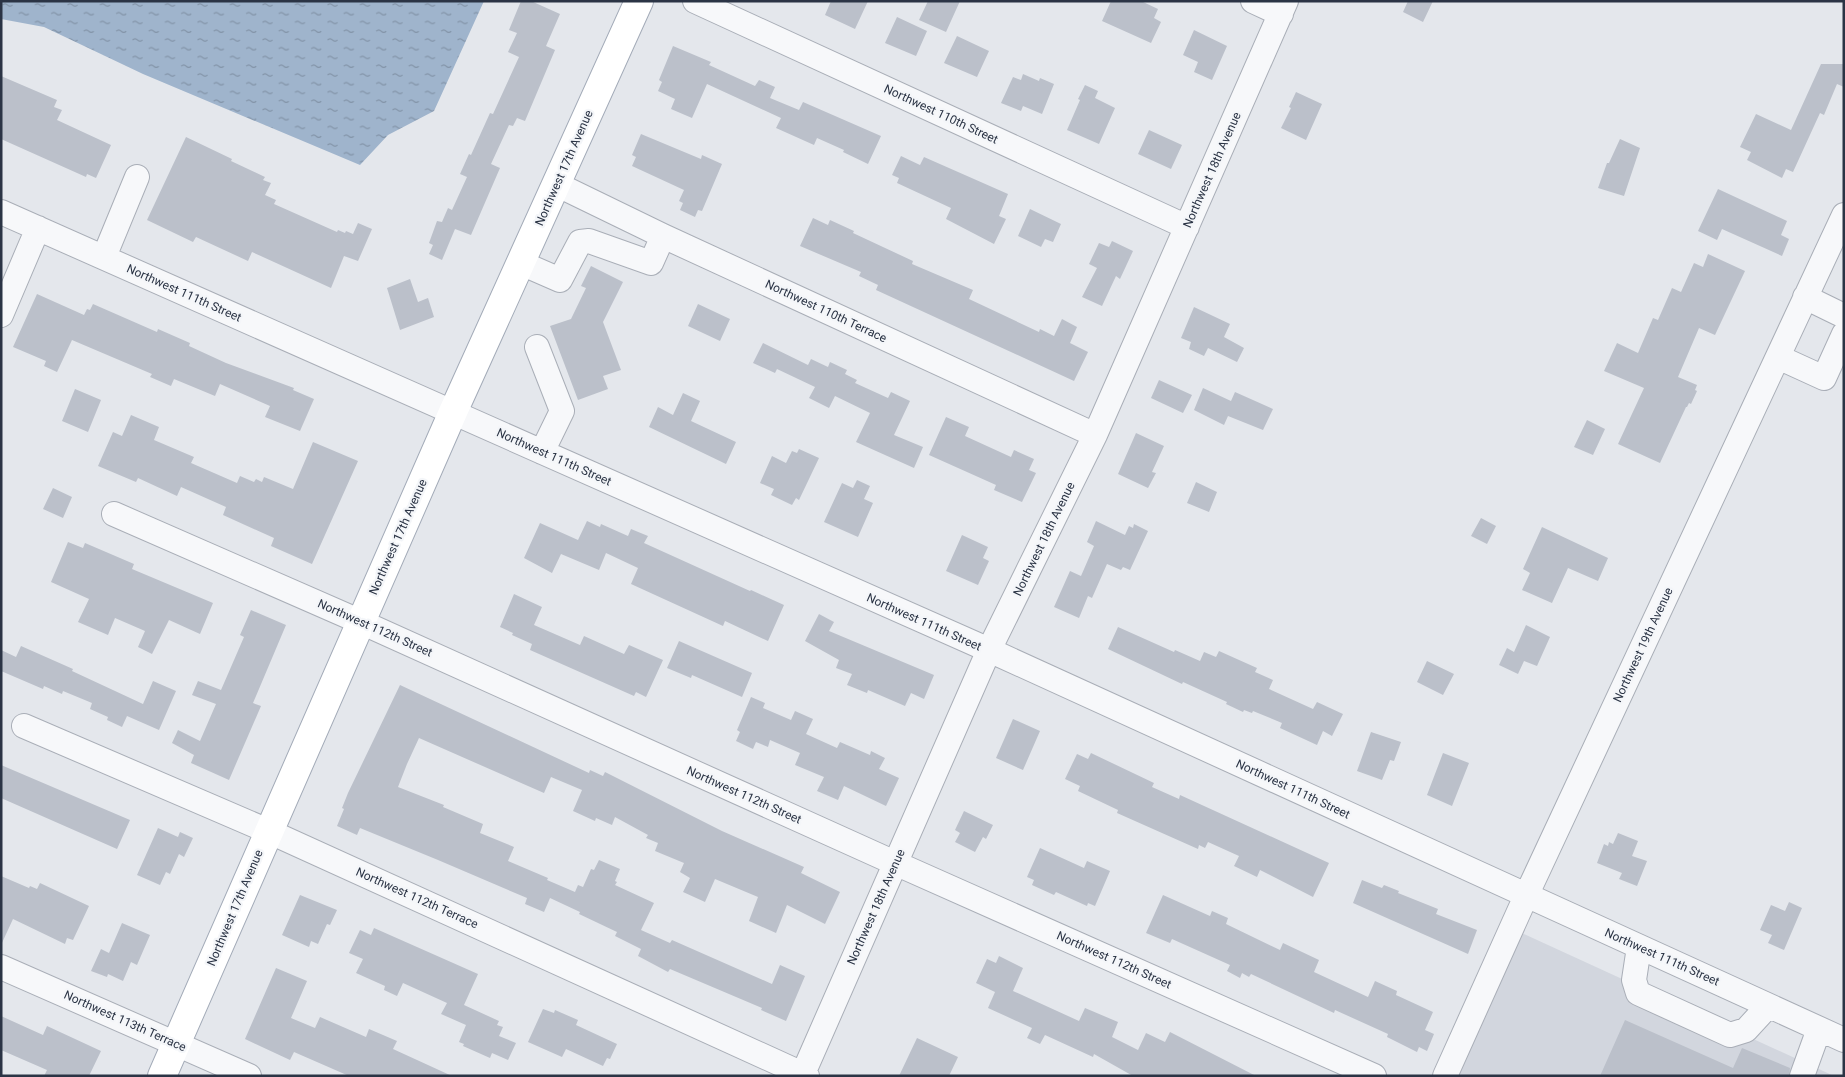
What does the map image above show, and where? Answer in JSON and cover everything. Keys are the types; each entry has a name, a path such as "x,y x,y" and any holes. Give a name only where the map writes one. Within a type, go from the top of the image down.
{"main road":[{"name":"Northwest 17th Avenue","path":"162,1076 453,412 640,1"}],"street":[{"name":"Northwest 110th Street","path":"695,1 1187,227"},
{"path":"1253,1 1284,8"},
{"name":"Northwest 18th Avenue","path":"804,1075 989,650 1096,435 1284,8"},
{"path":"104,257 137,177"},
{"name":"Northwest 110th Terrace","path":"556,184 663,236 1096,435"},
{"name":"Northwest 111th Street","path":"1,212 989,650 1844,1040"},
{"name":"Northwest 19th Avenue","path":"1445,1076 1526,896 1844,215"},
{"path":"1,315 38,228"},
{"path":"521,263 560,280 580,242 589,241 650,263 663,236"},
{"path":"1805,297 1844,316"},
{"path":"537,347 562,411 542,452"},
{"path":"1778,357 1824,378 1841,348"},
{"name":"Northwest 112th Street","path":"114,514 361,622 895,863 1374,1076"},
{"name":"Northwest 112th Terrace","path":"24,726 268,831 804,1075"},
{"path":"1639,947 1634,980 1638,993 1712,1027 1730,1035 1746,1030 1768,1006"},
{"name":"Northwest 113th Terrace","path":"1,967 249,1076"},
{"path":"1802,1076 1819,1029"}],"shaded area":[{"path":"1515,930 1834,1076 1452,1076"}],"water":[{"path":"1,1 484,1 434,111 388,135 360,165 143,74 44,27 1,19"}],"building":[{"path":"521,1 531,1 560,14 546,46 555,50 525,121 517,118 513,126 509,125 491,164 500,168 471,235 455,229 442,260 429,254 433,245 429,243 437,221 442,222 448,208 452,210 467,177 460,174 490,113 493,114 519,57 508,52 517,33 509,30"},
{"path":"831,1 868,1 855,29 825,15"},
{"path":"928,1 960,1 946,32 919,20"},
{"path":"1111,1 1141,1 1158,9 1154,18 1161,22 1151,43 1102,21"},
{"path":"1408,1 1433,1 1423,22 1403,12"},
{"path":"897,17 927,31 916,56 885,43"},
{"path":"1194,30 1227,46 1212,80 1194,72 1198,62 1183,55"},
{"path":"957,36 989,51 977,77 944,63"},
{"path":"673,46 711,62 709,65 755,86 759,80 775,87 770,98 799,110 803,102 881,136 868,164 843,152 844,150 817,138 814,145 776,128 781,118 707,84 692,118 671,109 675,99 658,91 662,82 659,80"},
{"path":"1821,64 1844,64 1844,87 1837,84 1824,115 1820,113 1793,172 1786,169 1782,178 1747,160 1751,152 1740,147 1756,114 1791,130"},
{"path":"1023,74 1039,81 1040,78 1054,84 1042,114 1023,106 1021,111 1001,103 1013,77 1021,80"},
{"path":"1,76 57,100 54,107 62,110 57,120 111,145 96,178 87,174 86,177 1,139"},
{"path":"1085,85 1098,91 1095,98 1115,108 1099,144 1067,130"},
{"path":"1296,92 1322,104 1306,140 1281,128 1291,108 1289,107"},
{"path":"1149,130 1182,145 1171,169 1138,154"},
{"path":"641,134 701,159 702,155 722,164 702,211 698,210 695,217 680,210 683,203 679,201 684,190 632,166 636,157 632,155"},
{"path":"186,137 265,177 263,180 271,183 265,195 276,200 274,204 337,232 338,230 345,233 346,231 353,234 358,223 372,229 358,261 344,256 331,288 252,252 248,261 196,237 193,242 147,220"},
{"path":"1620,139 1640,148 1624,196 1598,188 1607,163 1609,163"},
{"path":"901,156 920,165 924,157 1008,194 999,216 1006,219 994,244 946,219 951,208 897,183 899,178 892,175"},
{"path":"1718,189 1787,221 1781,235 1789,239 1782,256 1722,229 1717,240 1698,231"},
{"path":"1030,209 1061,224 1053,242 1045,239 1041,247 1018,236"},
{"path":"813,218 828,225 830,220 913,261 912,264 973,290 969,299 1039,332 1040,329 1054,336 1062,319 1077,327 1070,343 1088,352 1074,381 876,290 878,285 859,276 861,272 800,246"},
{"path":"1112,241 1133,251 1120,279 1116,276 1102,306 1082,297 1097,268 1089,264 1099,243 1109,247"},
{"path":"1708,254 1745,271 1715,335 1699,328 1678,377 1697,385 1695,390 1697,391 1691,404 1689,403 1686,407 1660,463 1618,444 1644,388 1604,371 1617,343 1638,353 1653,318 1658,320 1672,288 1681,292 1694,263 1703,267"},
{"path":"591,266 623,282 603,322 621,370 603,376 608,389 578,400 550,326 571,319 586,288 581,286"},
{"path":"410,279 418,302 428,298 434,317 400,330 387,288"},
{"path":"37,294 84,315 93,304 157,332 158,329 190,343 189,346 226,363 294,388 293,390 314,399 300,431 265,417 270,406 220,384 215,396 174,379 171,386 150,377 152,374 72,340 57,372 44,366 46,361 13,347"},
{"path":"698,304 730,319 720,341 688,326"},
{"path":"1194,307 1230,324 1224,337 1244,348 1237,362 1208,348 1204,356 1189,349 1191,342 1181,338"},
{"path":"763,343 808,365 811,359 828,367 830,362 847,370 845,374 857,380 855,383 888,398 891,392 910,401 894,435 923,447 914,468 856,442 870,413 835,396 829,408 809,398 815,387 777,369 775,373 753,363"},
{"path":"1159,380 1192,395 1183,413 1151,398"},
{"path":"1203,388 1231,401 1235,392 1273,409 1263,430 1228,416 1224,425 1194,410"},
{"path":"75,389 101,400 88,432 62,421"},
{"path":"683,393 700,401 691,421 736,442 726,464 649,427 658,407 673,415"},
{"path":"131,415 159,427 154,440 194,457 191,463 237,483 240,476 254,482 256,479 262,482 264,477 293,489 313,442 358,461 312,564 271,546 274,538 223,515 226,507 181,487 177,496 138,478 136,482 98,466 113,432 122,436"},
{"path":"946,417 969,427 965,436 1011,457 1014,450 1034,459 1029,470 1036,473 1022,502 994,490 996,485 929,455"},
{"path":"1587,420 1605,429 1593,455 1574,447"},
{"path":"1136,433 1164,446 1152,472 1156,473 1148,488 1118,474"},
{"path":"799,449 819,458 799,500 796,498 792,505 771,495 774,489 760,483 772,456 786,463 792,451 797,453"},
{"path":"857,480 870,486 864,499 873,503 858,537 824,522 842,483 853,488"},
{"path":"1196,482 1217,492 1209,512 1187,503"},
{"path":"53,488 72,497 63,518 43,509"},
{"path":"1481,518 1496,526 1487,544 1471,536"},
{"path":"587,521 600,527 601,524 628,536 631,529 648,536 644,543 784,605 768,641 725,621 723,626 631,584 638,568 606,553 599,570 561,554 552,573 524,558 540,523 578,540"},
{"path":"1096,521 1125,535 1129,526 1133,528 1134,524 1148,531 1130,570 1123,567 1121,570 1107,564 1092,598 1088,596 1079,618 1054,607 1070,571 1081,576 1094,546 1087,542"},
{"path":"1542,527 1608,558 1598,581 1568,568 1552,603 1522,590 1530,573 1523,569"},
{"path":"962,535 988,547 983,558 989,561 978,585 946,571"},
{"path":"68,542 83,548 85,543 134,564 132,569 213,603 200,634 169,620 152,654 138,647 145,631 115,618 108,635 78,622 89,599 51,582"},
{"path":"514,594 542,607 534,625 580,645 584,636 624,654 629,645 663,660 646,697 636,692 634,696 530,650 532,644 500,627"},
{"path":"251,610 286,625 253,703 261,706 229,780 191,763 194,755 172,743 178,730 200,741 216,704 192,695 198,681 221,690 244,637 240,635"},
{"path":"819,614 834,622 829,631 934,675 924,699 911,693 905,706 868,690 867,693 847,685 852,674 836,668 839,660 805,641"},
{"path":"1526,625 1550,637 1537,666 1524,661 1518,674 1499,665 1507,648 1514,652"},
{"path":"1118,627 1174,652 1175,650 1200,661 1204,652 1216,657 1219,651 1257,668 1255,672 1273,680 1269,689 1313,709 1317,702 1343,714 1332,736 1323,731 1317,745 1280,728 1282,723 1253,711 1252,713 1244,710 1243,712 1226,704 1227,702 1183,682 1182,684 1108,649"},
{"path":"679,641 752,673 742,697 692,675 691,678 667,668"},
{"path":"21,646 73,669 72,671 143,704 153,681 176,691 159,730 127,716 122,727 107,720 108,717 90,709 92,703 63,691 62,694 44,686 43,689 1,671 1,650 16,657"},
{"path":"1427,661 1454,674 1443,695 1417,682"},
{"path":"400,685 589,773 590,770 603,776 605,772 722,831 804,867 801,873 840,892 825,924 787,905 776,933 749,921 758,897 715,879 705,902 683,892 690,878 680,872 684,863 655,851 658,843 646,838 648,835 615,817 612,825 596,818 595,821 573,811 582,790 551,777 544,793 419,738 407,764 398,787 444,805 443,807 483,824 480,833 514,847 508,861 575,892 578,885 583,887 591,869 594,870 599,860 620,869 615,885 654,903 641,930 670,943 672,940 772,984 780,965 805,976 786,1021 761,1010 762,1008 670,969 668,972 638,956 641,949 615,936 617,932 550,898 544,912 525,904 527,898 438,860 360,828 357,835 337,826 348,793"},
{"path":"751,697 765,703 763,708 791,720 795,711 813,719 806,734 837,748 840,742 870,755 871,751 885,758 879,769 899,778 886,806 844,786 838,800 817,791 824,777 795,765 800,753 770,740 768,747 756,742 753,749 736,741 740,732 737,730"},
{"path":"1013,719 1040,731 1023,770 996,758"},
{"path":"1371,732 1401,742 1394,761 1390,760 1382,780 1357,771"},
{"path":"1091,753 1154,783 1152,787 1179,799 1180,795 1329,863 1313,897 1260,870 1257,877 1234,866 1239,856 1208,842 1205,848 1199,845 1198,849 1117,813 1118,810 1078,791 1080,786 1065,779 1077,754 1088,759"},
{"path":"1443,753 1469,763 1452,806 1427,795"},
{"path":"1,765 130,820 117,849 1,798"},
{"path":"964,811 993,825 986,839 983,837 975,852 955,842 960,833 955,830"},
{"path":"158,828 178,837 180,832 193,838 184,857 179,854 170,874 166,872 160,885 137,875"},
{"path":"1618,833 1638,841 1632,856 1647,861 1637,886 1619,879 1622,873 1597,863 1604,844 1608,846 1609,842 1613,844"},
{"path":"1040,848 1084,868 1087,861 1110,871 1095,906 1088,903 1087,906 1056,892 1054,895 1032,885 1034,880 1027,877"},
{"path":"1,876 29,888 30,886 37,889 40,883 89,906 73,940 67,938 65,944 13,919 1,945"},
{"path":"1362,880 1382,888 1384,885 1399,891 1398,893 1438,909 1436,914 1477,930 1468,954 1353,903"},
{"path":"300,895 337,910 330,925 327,924 318,944 311,941 309,947 282,935"},
{"path":"1163,895 1210,916 1212,911 1228,918 1226,924 1280,950 1283,943 1319,960 1314,972 1368,997 1375,981 1397,991 1396,995 1433,1012 1425,1030 1434,1034 1427,1051 1419,1047 1417,1052 1387,1037 1388,1034 1335,1010 1334,1013 1251,974 1249,977 1242,973 1240,978 1227,971 1230,965 1172,939 1170,943 1146,933"},
{"path":"1789,902 1802,908 1784,950 1768,943 1772,935 1760,930 1771,905 1785,911"},
{"path":"122,923 150,935 137,965 131,962 123,981 108,974 107,977 91,971 101,949 109,953"},
{"path":"374,928 478,974 464,1005 499,1021 497,1025 503,1027 499,1036 516,1043 508,1060 492,1053 490,1058 463,1046 464,1044 459,1042 466,1025 441,1014 447,1003 403,983 397,996 384,990 385,986 356,973 363,959 349,953 360,930 371,935"},
{"path":"999,956 1023,968 1013,991 1079,1021 1085,1008 1118,1022 1112,1037 1138,1050 1146,1033 1165,1042 1170,1032 1256,1076 1133,1076 1094,1054 1093,1057 1045,1035 1040,1044 1027,1038 1032,1028 988,1008 995,992 976,983 987,959 996,963"},
{"path":"276,968 307,981 291,1018 315,1028 320,1017 366,1037 369,1029 397,1041 393,1049 452,1076 349,1076 294,1052 290,1060 245,1039"},
{"path":"543,1009 554,1013 555,1010 578,1020 576,1025 617,1044 610,1059 607,1058 603,1066 566,1049 562,1057 528,1042"},
{"path":"1,1016 43,1035 47,1026 101,1051 89,1076 44,1076 47,1070 1,1050"},
{"path":"1625,1020 1733,1068 1742,1048 1790,1068 1789,1076 1600,1076"},
{"path":"917,1038 958,1057 949,1076 899,1076"}]}
